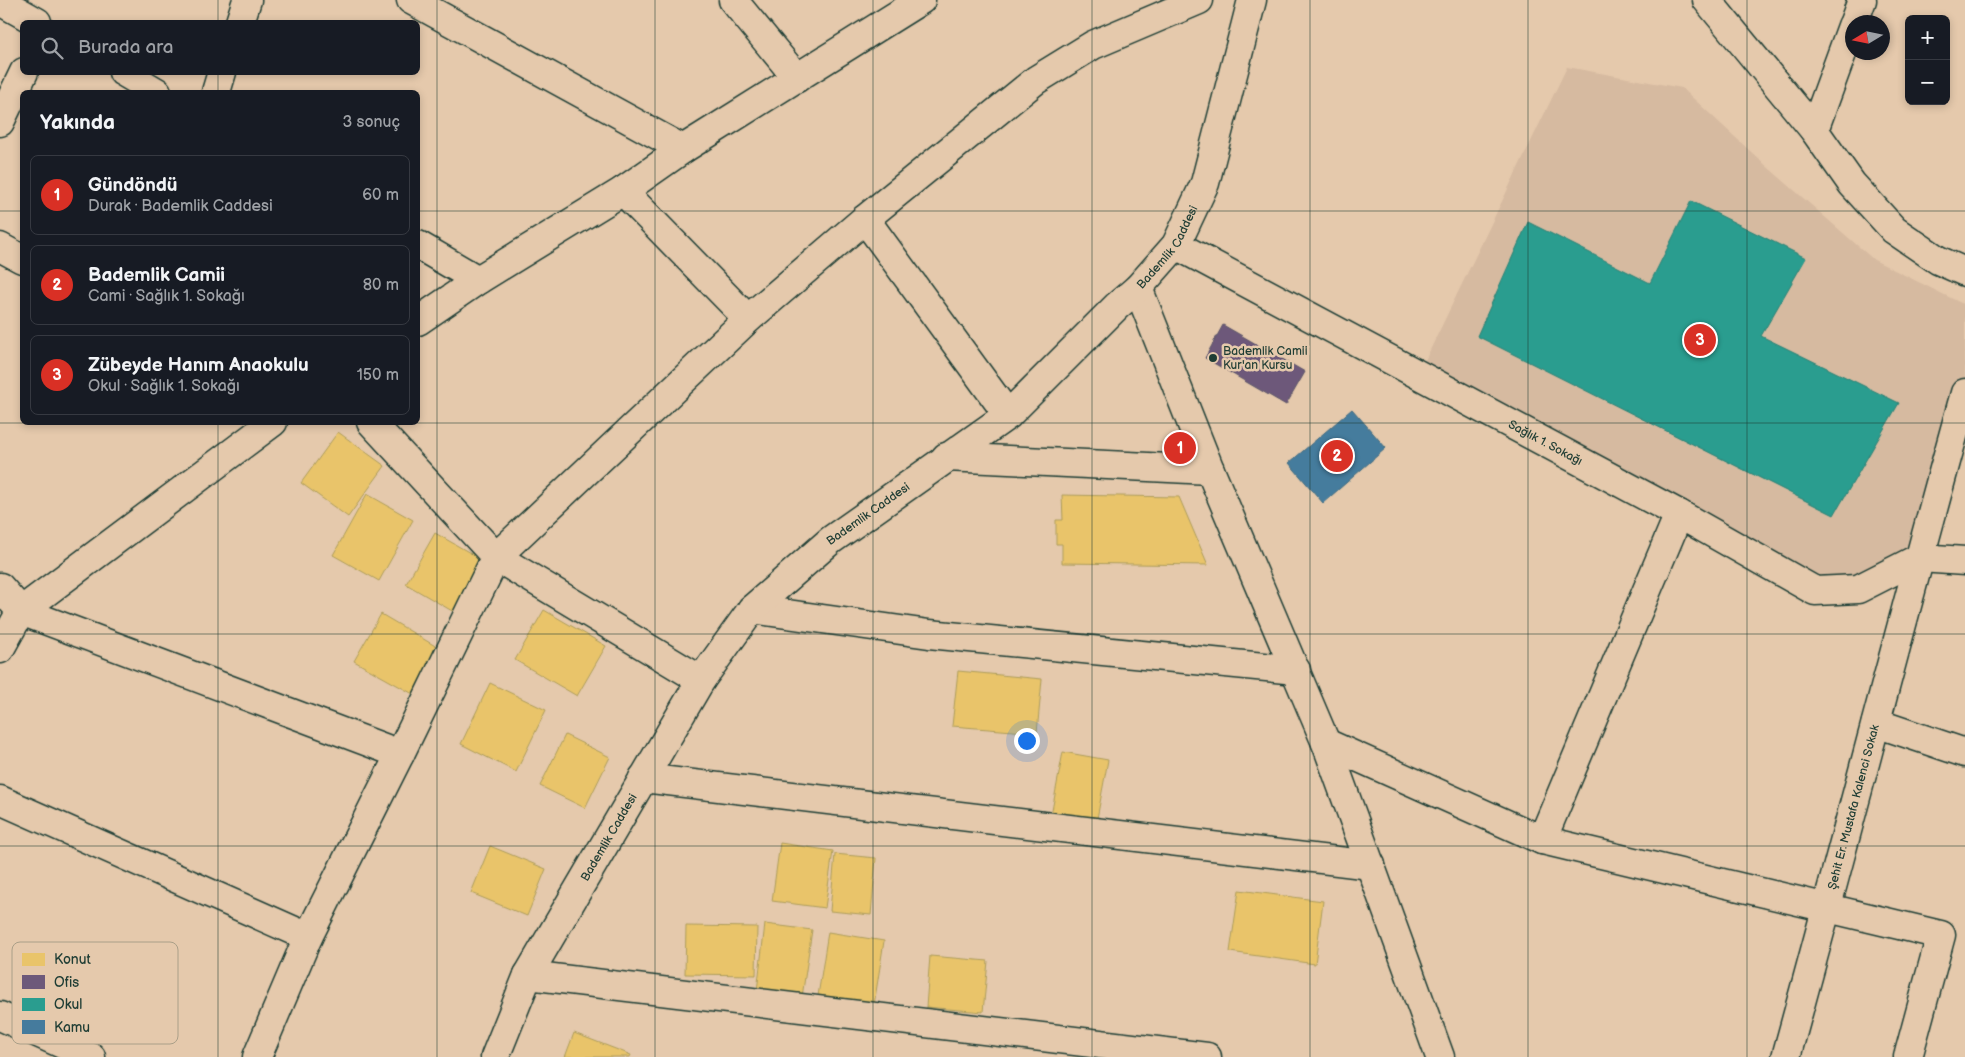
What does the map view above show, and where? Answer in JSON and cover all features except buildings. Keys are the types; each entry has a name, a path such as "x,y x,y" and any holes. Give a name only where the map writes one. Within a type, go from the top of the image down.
{"street":[{"path":"241,20 248,0"},
{"path":"411,0 683,149"},
{"path":"734,0 797,78"},
{"path":"420,320 478,280 623,191 683,149 921,0"},
{"path":"257,1057 308,937 496,557 748,319 1036,80 1093,45 1200,0"},
{"name":"Bademlik Caddesi","path":"495,1057 528,975 701,680 752,609 831,540 1008,415 1117,306 1138,288 1176,246 1205,183 1252,0"},
{"path":"1707,0 1814,130 1852,184 1894,230 1938,260 1965,272"},
{"path":"1857,15 1862,0"},
{"path":"0,1 33,20"},
{"path":"1814,130 1845,45"},
{"path":"0,122 23,75"},
{"path":"128,75 154,90"},
{"path":"217,90 221,75"},
{"path":"623,191 748,319"},
{"path":"865,220 1008,415"},
{"path":"420,246 478,280"},
{"name":"Sağlık 1. Sokağı","path":"1176,246 1679,514 1816,591 1858,589 1919,558"},
{"path":"0,247 20,258"},
{"path":"1138,288 1210,470 1326,743 1440,1057"},
{"name":"Şehit Er. Mustafa Kalenci Sokak","path":"1786,1057 1965,393"},
{"path":"0,649 21,611 269,425"},
{"path":"374,425 496,557 701,680"},
{"path":"946,457 1210,470"},
{"path":"1542,840 1679,514"},
{"path":"1919,558 1965,561"},
{"path":"0,587 21,611 400,754"},
{"path":"752,609 929,634 1296,670"},
{"path":"1876,723 1965,752"},
{"path":"1326,743 1542,840 1941,935 1908,1057"},
{"path":"643,778 1371,865"},
{"path":"0,800 308,937"},
{"path":"528,975 1206,1057"},
{"path":"0,1016 12,1021"},
{"path":"62,1044 91,1057"}],"shaded area":[{"path":"1567,67 1682,88 1762,162 1874,260 1965,305 1965,393 1919,558 1815,591 1418,375"}],"place":[{"name":"Zübeyde Hanım Anaokulu","path":"1700,340"},
{"name":"Bademlik Camii Kur'an Kursu","path":"1213,358"},
{"name":"Gündöndü","path":"1180,448"},
{"name":"Bademlik Camii","path":"1337,456"}]}
